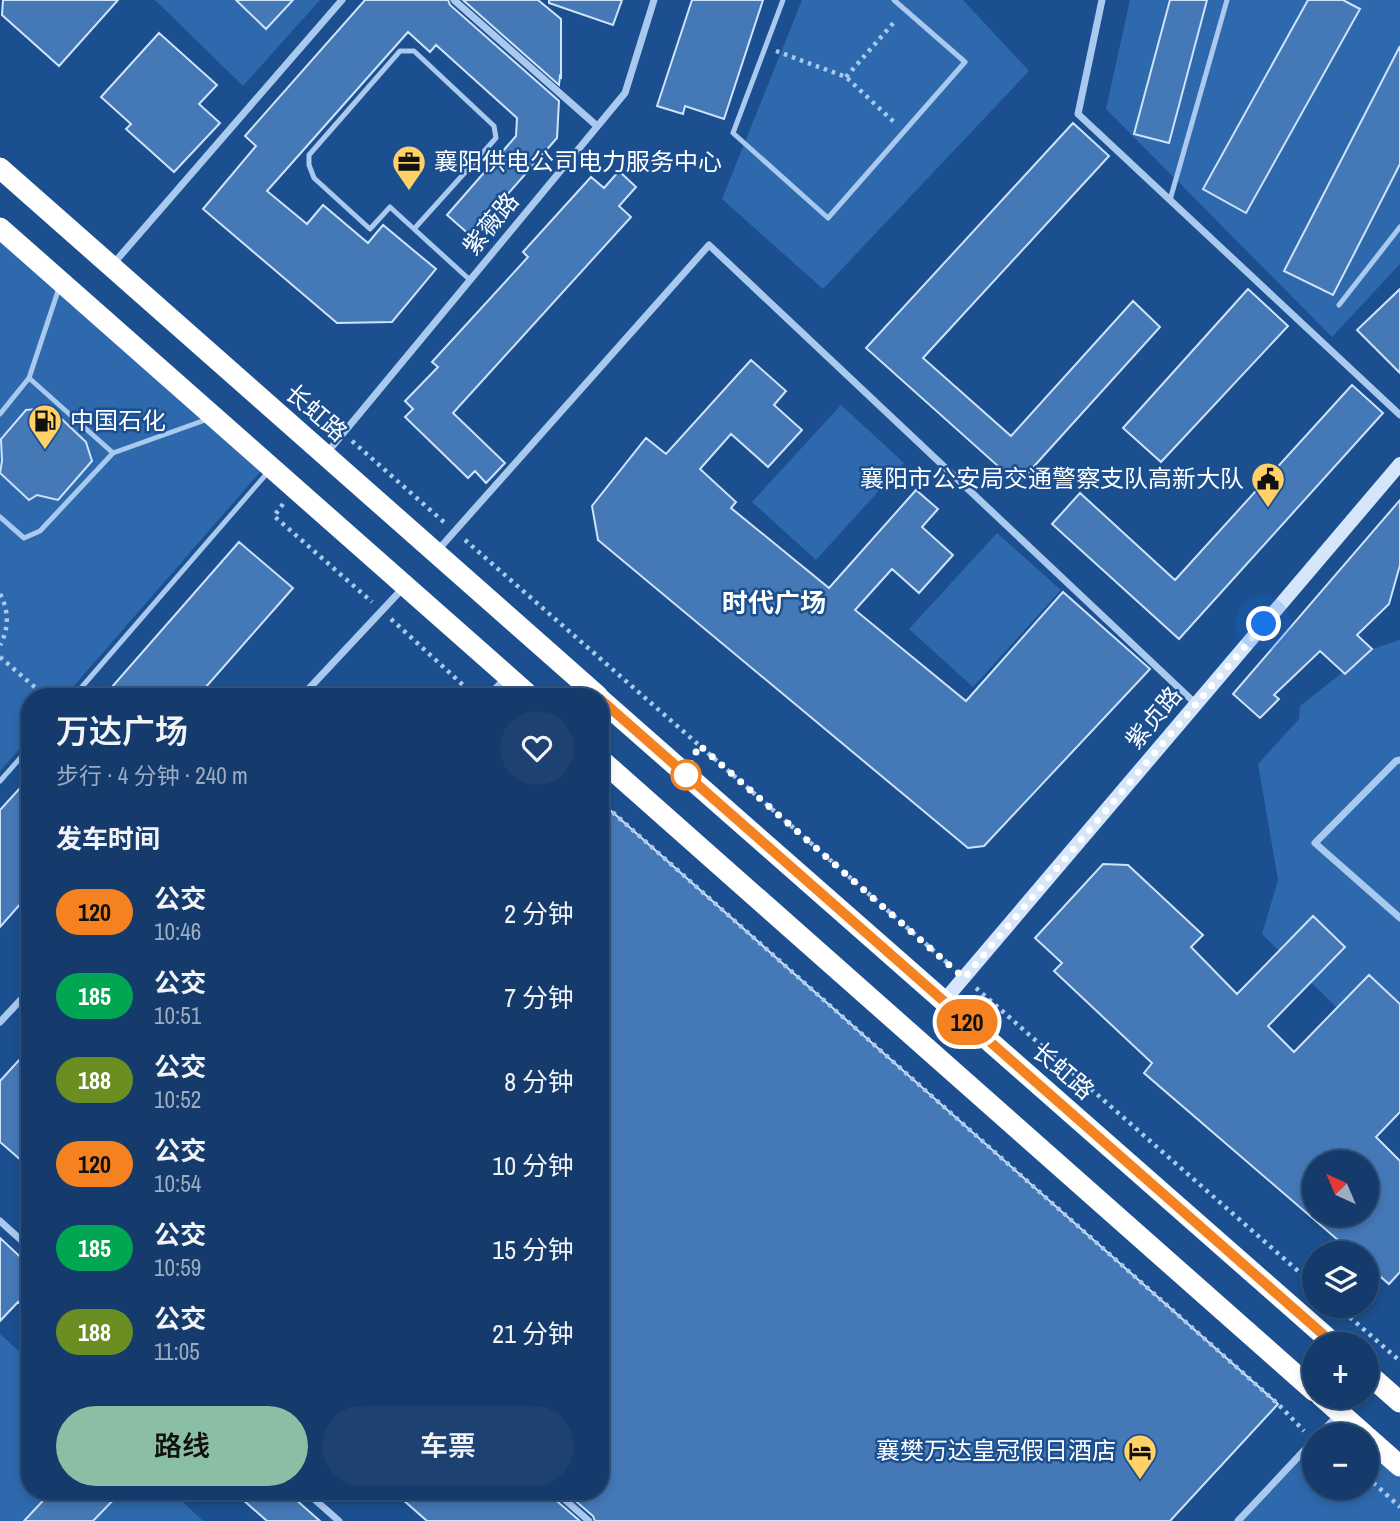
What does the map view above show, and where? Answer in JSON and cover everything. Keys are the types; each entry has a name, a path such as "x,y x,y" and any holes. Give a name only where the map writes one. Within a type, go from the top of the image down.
{"highway":[{"name":"长虹路","path":"0,169 588,688"},
{"path":"0,228 521,688"},
{"name":"长虹路","path":"609,707 1320,1332"},
{"path":"609,767 1302,1380"},
{"path":"1379,1384 1400,1402"},
{"path":"1336,1409 1351,1423"},
{"path":"1379,1447 1400,1466"}],"street":[{"path":"111,267 342,0"},
{"path":"454,0 597,126"},
{"name":"紫薇路","path":"325,456 625,93 654,0"},
{"path":"1102,0 1078,114 1400,415"},
{"path":"435,553 709,245 1196,704"},
{"name":"紫贞路","path":"943,1002 1400,464"},
{"path":"310,688 405,586"},
{"path":"496,688 507,676"},
{"path":"1400,760 1315,843 1400,918"},
{"path":"0,1022 21,1000"},
{"path":"0,1221 21,1240"},
{"path":"1330,1423 1340,1413"},
{"path":"1238,1521 1302,1454"},
{"path":"315,1500 339,1521"},
{"path":"565,1500 589,1521"}],"lane":[{"path":"783,0 733,133 828,218 965,62 894,0"},
{"path":"1170,200 1227,0"},
{"path":"414,229 496,138 494,126 414,51 400,51 309,155 309,166 314,178 370,229 390,207 414,229 470,280"},
{"path":"1339,304 1400,227"},
{"path":"0,414 29,377 61,282"},
{"path":"29,377 113,453"},
{"path":"0,517 24,538 40,531 113,453 214,417"},
{"path":"81,688 272,468"},
{"path":"0,781 21,757"}],"path":[{"path":"846,77 905,9"},
{"path":"765,47 846,77 904,132"},
{"path":"343,434 1302,1274"},
{"path":"295,489 274,516 466,688"},
{"path":"0,594 5,603 7,621 0,645"},
{"path":"0,657 36,688"},
{"path":"609,809 1278,1404 1302,1429"},
{"path":"1351,1318 1400,1361"},
{"path":"1379,1487 1400,1507"}],"shaded area":[{"path":"155,0 320,0 243,86"},
{"path":"802,0 963,0 1029,71 823,289 722,199"},
{"path":"1130,0 1400,0 1400,264 1332,337 1106,109"},
{"path":"0,239 261,471 72,688 21,688 21,747 0,771"},
{"path":"841,405 904,463 816,560 752,502"},
{"path":"997,533 1061,590 973,687 909,629"},
{"path":"1400,640 1400,1070 1262,934 1278,880 1258,764 1299,719 1300,706 1372,649"},
{"path":"0,1334 21,1353 21,1500 181,1500 203,1521 0,1521"},
{"path":"1379,1448 1400,1466 1400,1521 1238,1521 1302,1453 1302,1500 1379,1500"}],"building":[{"path":"3,0 118,0 59,66 2,15"},
{"path":"236,0 293,0 266,29"},
{"path":"365,0 448,0 450,5 559,101 557,138 471,236 447,215 516,136 517,118 436,45 430,52 408,32 267,191 307,224 323,205 368,243 383,225 436,269 392,322 337,323 203,209 256,146 245,136"},
{"path":"463,0 538,0 561,19 559,85"},
{"path":"549,0 622,0 613,25 549,3"},
{"path":"692,0 763,0 724,119 685,106 683,114 657,106"},
{"path":"1170,0 1207,0 1169,143 1134,134"},
{"path":"1308,0 1343,0 1360,9 1246,213 1203,189"},
{"path":"159,33 217,85 199,104 220,123 174,172 126,129 131,124 101,97"},
{"path":"1400,46 1400,164 1333,295 1284,271"},
{"path":"1073,123 1109,156 923,358 1011,436 1133,301 1160,327 1018,484 866,348"},
{"path":"619,171 636,187 619,206 631,217 453,413 505,463 486,483 475,471 468,478 405,417 413,409 405,401 438,367 432,362 528,257 523,252 591,177 604,188"},
{"path":"1248,289 1288,326 1161,462 1123,428"},
{"path":"1400,289 1400,373 1357,330"},
{"path":"751,360 786,391 774,405 802,430 768,467 731,434 700,469 736,502 731,508 829,588 916,490 938,509 922,527 953,555 919,593 892,569 855,610 966,701 1063,592 1150,669 984,846 968,848 598,540 592,506 646,438 666,454"},
{"name":"襄阳市公安局交通警察支队高新大队","path":"1352,385 1383,413 1179,639 1052,524 1080,493 1175,580"},
{"name":"中国石化","path":"50,408 86,442 92,461 58,500 37,495 29,500 0,473 1,439 26,410"},
{"path":"1400,500 1400,565 1389,604 1357,635 1372,649 1345,674 1320,651 1274,695 1279,699 1260,718 1233,694"},
{"path":"239,542 293,588 205,688 111,688"},
{"path":"21,787 21,903 0,927 0,810"},
{"path":"609,809 1278,1404 1170,1521 595,1521 574,1500 609,1500"},
{"path":"1103,864 1128,865 1203,935 1191,947 1237,994 1313,916 1345,947 1268,1026 1294,1052 1369,975 1400,1004 1400,1112 1376,1137 1400,1161 1400,1272 1389,1284 1379,1275 1379,1241 1339,1241 1323,1227 1379,1227 1379,1150 1302,1150 1302,1209 1144,1073 1152,1063 1054,971 1062,963 1035,938"},
{"path":"21,1058 21,1160 0,1142 0,1081"},
{"path":"0,1238 21,1258 21,1305 18,1302 0,1321"},
{"path":"44,1500 113,1500 93,1521 24,1521"},
{"path":"243,1500 296,1500 320,1521 267,1521"},
{"path":"403,1500 556,1500 580,1521 427,1521"}],"bus line":[{"name":"120","path":"609,707 1320,1332"}],"place":[{"name":"襄阳供电公司电力服务中心","path":"409,192"},
{"name":"中国石化","path":"45,451"},
{"name":"襄阳市公安局交通警察支队高新大队","path":"1268,509"},
{"name":"襄樊万达皇冠假日酒店","path":"1140,1481"}],"district":[{"name":"时代广场","path":"774,603"}],"route":[{"path":"686,775 699,745 964,978 1264,624"}]}
